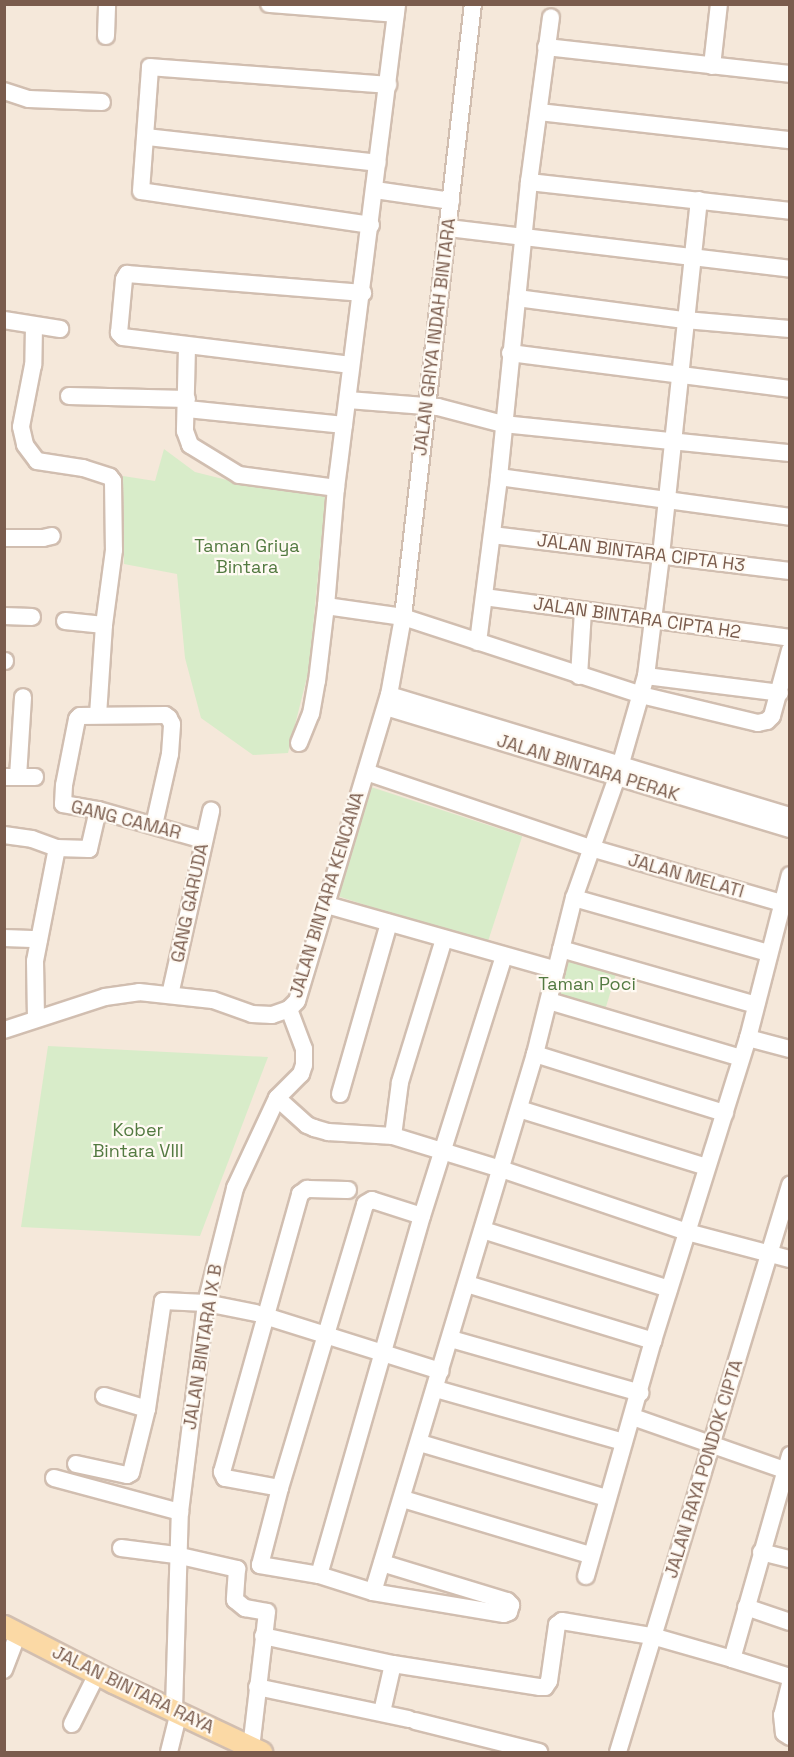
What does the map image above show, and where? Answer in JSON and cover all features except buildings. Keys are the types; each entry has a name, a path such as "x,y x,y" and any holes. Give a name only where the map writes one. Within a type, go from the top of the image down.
{"main road":[{"name":"JALAN BINTARA RAYA","path":"11,1629 97,1674 256,1750"}],"street":[{"path":"106,36 107,4"},
{"path":"269,4 397,9 363,293 351,365 336,488 327,606 315,698 299,743"},
{"name":"JALAN GRIYA INDAH BINTARA","path":"394,669 403,617 473,4"},
{"path":"712,66 718,4"},
{"path":"478,642 499,477 529,182 551,17"},
{"path":"546,47 789,75"},
{"path":"371,225 141,190 147,137 150,68 388,85"},
{"path":"4,91 29,99 102,102"},
{"path":"539,112 789,141"},
{"path":"147,137 378,164"},
{"path":"529,182 789,211"},
{"path":"375,190 452,201"},
{"path":"374,1592 535,1054 574,898 619,771 646,676 662,555 691,258 699,200"},
{"path":"448,228 789,269"},
{"path":"351,365 187,347 123,337 119,333 125,276 127,274 363,293"},
{"path":"517,298 685,320 789,329"},
{"path":"4,320 60,329"},
{"path":"34,326 33,365 21,428 25,445 37,461 83,468 110,477 113,481 114,550 104,625 98,715 165,715 172,724 170,754 154,825"},
{"path":"187,347 185,431 190,446 229,470 250,477 336,488"},
{"path":"510,353 789,389"},
{"path":"69,396 187,404 344,425"},
{"path":"348,400 427,405 503,424 789,453"},
{"path":"4,425 21,428"},
{"path":"499,477 667,502 789,517"},
{"name":"JALAN BINTARA CIPTA H3","path":"492,535 789,571"},
{"path":"4,538 52,536"},
{"name":"JALAN BINTARA CIPTA H2","path":"484,597 789,638"},
{"path":"327,606 403,617 641,695 763,723 770,719 780,693 789,650"},
{"path":"579,676 583,610"},
{"path":"4,616 32,617"},
{"path":"64,621 104,625"},
{"name":"JALAN BINTARA KENCANA","path":"4,1030 105,997 140,992 213,1000 252,1014 272,1015 289,1009 297,1001 327,904 388,701 394,669"},
{"path":"646,676 780,693"},
{"path":"23,697 11,777 35,777"},
{"name":"JALAN BINTARA PERAK","path":"388,701 619,771 789,816"},
{"name":"GANG CAMAR","path":"98,715 80,716 77,719 61,800 63,804 98,810 202,840"},
{"name":"JALAN BINTARA PERAK","path":"619,771 789,830"},
{"name":"JALAN MELATI","path":"366,772 591,848 781,903"},
{"path":"4,835 32,839 57,848 89,849 98,810"},
{"name":"GANG GARUDA","path":"170,994 202,840 211,811"},
{"path":"36,1018 34,975 57,848"},
{"path":"586,1576 590,1555 633,1417 653,1341 748,1038 789,875"},
{"path":"574,898 768,953"},
{"path":"327,904 556,970"},
{"path":"340,1094 389,923"},
{"path":"4,938 39,939"},
{"path":"393,1136 400,1082 444,939"},
{"path":"561,950 756,1005"},
{"path":"319,1575 422,1216 504,956"},
{"path":"549,1000 741,1058"},
{"name":"JALAN BINTARA IX B","path":"169,1752 176,1711 176,1555 206,1303 234,1188 277,1098 301,1074 304,1065 304,1048 289,1009"},
{"path":"748,1038 789,1049"},
{"path":"535,1054 725,1113"},
{"path":"277,1098 307,1125 314,1128 327,1132 393,1136 501,1169 687,1232 789,1259"},
{"path":"519,1109 706,1167"},
{"name":"JALAN RAYA PONDOK CIPTA","path":"618,1752 789,1185"},
{"path":"280,1488 225,1478 222,1472 261,1315 300,1194 307,1189 348,1190"},
{"path":"382,1563 507,1601 511,1605 509,1612 504,1614 374,1592 319,1575 260,1565 280,1488 366,1204 372,1200 422,1216"},
{"path":"483,1230 669,1289"},
{"path":"467,1284 653,1341"},
{"path":"76,1464 129,1474 136,1461 147,1409 161,1304 169,1300 206,1303 261,1315 441,1371"},
{"path":"451,1339 639,1393"},
{"path":"436,1389 624,1442"},
{"path":"104,1396 147,1409"},
{"path":"633,1417 713,1443 787,1462 783,1503 761,1552 732,1659"},
{"path":"420,1443 608,1498"},
{"path":"54,1478 180,1512"},
{"path":"404,1498 590,1555"},
{"path":"121,1548 176,1555 237,1569 235,1600 245,1608 267,1612 257,1687 256,1750"},
{"path":"761,1552 789,1559"},
{"path":"746,1607 789,1622"},
{"path":"263,1636 393,1664 542,1688 549,1681 557,1626 562,1621 653,1636 789,1677"},
{"path":"4,1670 11,1629"},
{"path":"382,1712 393,1664"},
{"path":"72,1724 97,1674"},
{"path":"789,1684 782,1715 784,1732 789,1737"},
{"path":"257,1687 382,1712 538,1752"}],"shaded area":[{"path":"5,5 789,5 789,1752 5,1752"}],"green space":[{"name":"Taman Griya Bintara","path":"164,449 195,472 235,482 326,491 309,669 288,753 253,755 201,718 185,658 177,574 124,564 123,476 155,481"},
{"path":"371,787 522,836 487,945 336,895"},
{"name":"Taman Poci","path":"567,953 618,968 604,1013 553,998"},
{"name":"Kober Bintara VIII","path":"48,1046 268,1057 200,1236 21,1227"}]}
